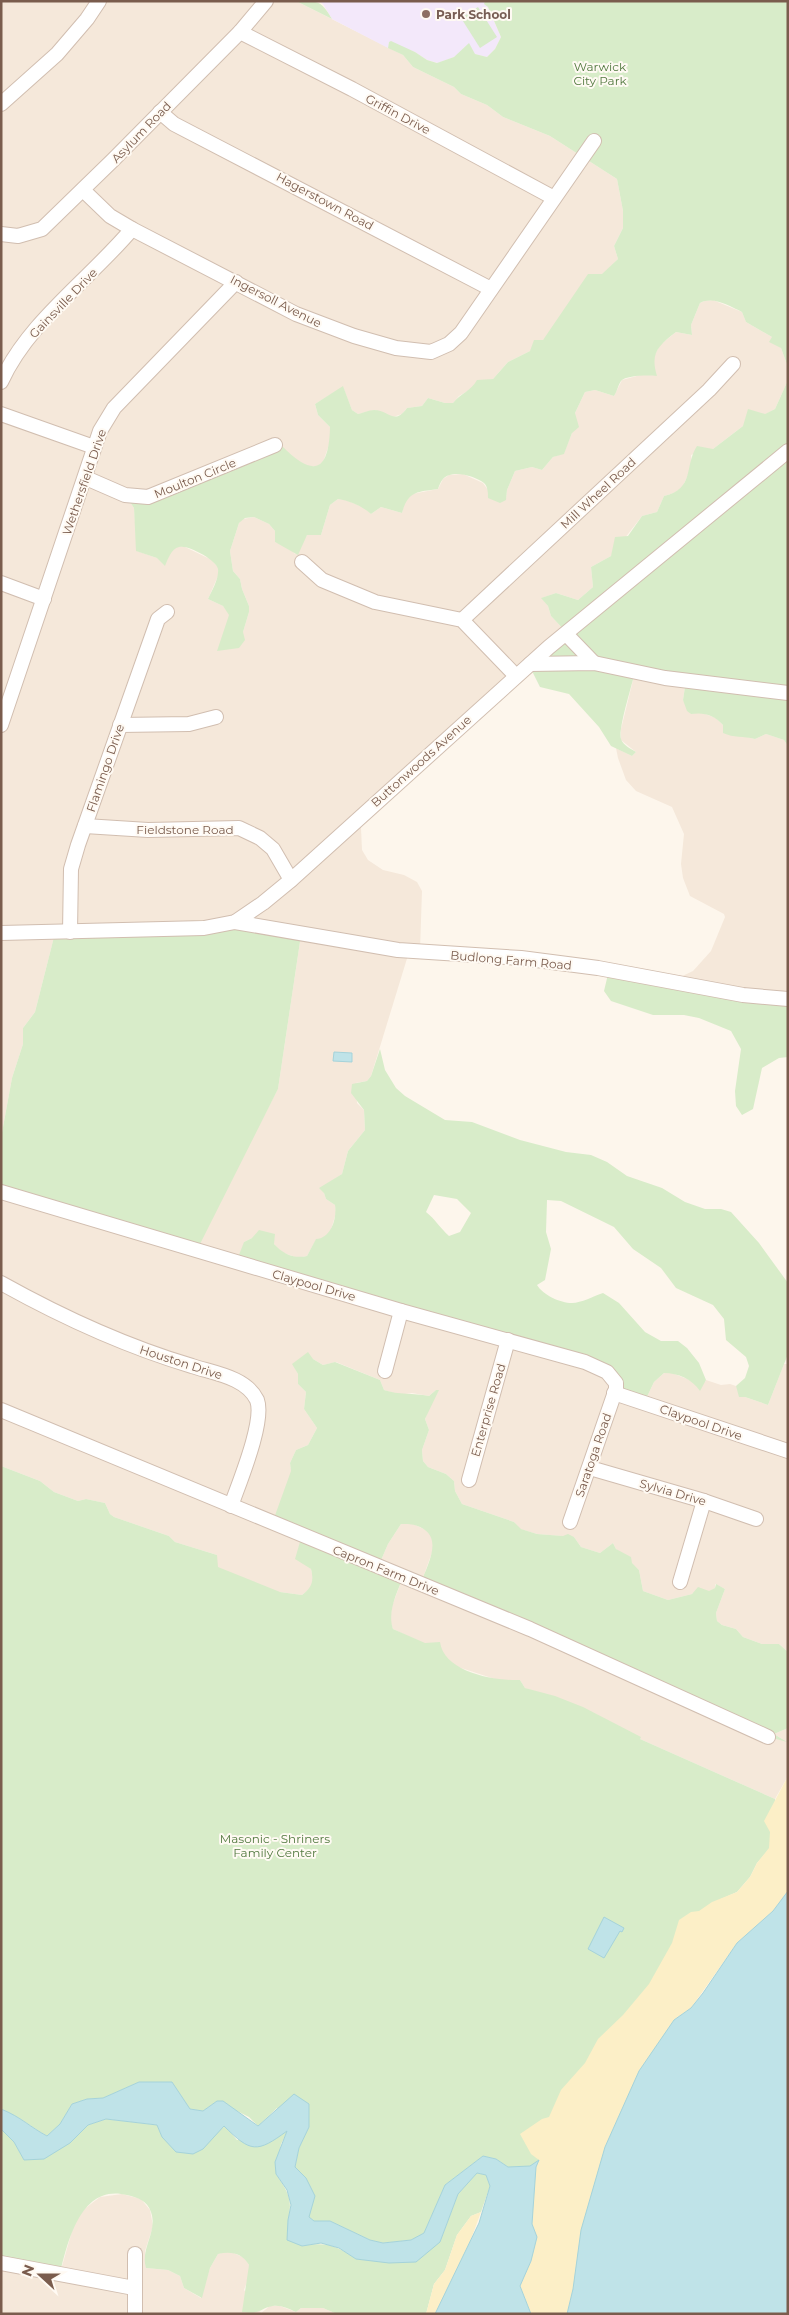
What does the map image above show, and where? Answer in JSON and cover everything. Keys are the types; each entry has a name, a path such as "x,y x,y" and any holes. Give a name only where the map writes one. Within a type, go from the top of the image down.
{"street":[{"path":"1,104 57,54 87,19 98,1"},
{"name":"Asylum Road","path":"1,234 18,236 30,234 42,228 83,190 240,32 266,1"},
{"name":"Griffin Drive","path":"240,32 352,89 554,198"},
{"name":"Hagerstown Road","path":"160,112 174,124 491,289"},
{"name":"Ingersoll Avenue","path":"83,190 110,216 132,229 320,324 365,340 420,352 436,351 456,339 594,141"},
{"name":"Gainsville Drive","path":"1,382 23,344 49,315 108,258 132,229"},
{"name":"Wethersfield Drive","path":"1,724 86,478 100,431 114,408 236,282"},
{"name":"Mill Wheel Road","path":"462,620 702,397 733,364"},
{"path":"1,414 94,447"},
{"name":"Moulton Circle","path":"86,478 125,495 148,497 275,445"},
{"name":"Buttonwoods Avenue","path":"1,933 204,928 235,922 263,903 291,880 530,664 788,450"},
{"path":"302,562 322,580 375,602 462,620 516,676"},
{"path":"1,583 44,599"},
{"name":"Flamingo Drive","path":"70,932 71,869 158,619 166,612"},
{"path":"566,634 594,663"},
{"path":"530,664 594,663 665,678 788,693"},
{"path":"120,725 189,724 216,717"},
{"name":"Fieldstone Road","path":"85,826 148,830 239,828 260,838 273,849 291,880"},
{"name":"Budlong Farm Road","path":"235,922 398,950 521,958 635,974 744,995 788,999"},
{"name":"Claypool Drive","path":"1,1192 401,1311 585,1362 607,1372 616,1383 615,1391 788,1450"},
{"name":"Houston Drive","path":"1,1283 98,1332 152,1353 234,1379 248,1390 256,1399 259,1410 254,1437 231,1506"},
{"path":"385,1370 401,1311"},
{"name":"Enterprise Road","path":"469,1480 508,1340"},
{"name":"Saratoga Road","path":"570,1522 615,1391"},
{"name":"Capron Farm Drive","path":"1,1410 530,1629 768,1737"},
{"name":"Sylvia Drive","path":"590,1468 704,1501 756,1519"},
{"path":"680,1582 704,1501"},
{"path":"135,2254 135,2314"},
{"path":"1,2263 134,2288"}],"shaded area":[{"path":"1,1 296,1 403,55 413,67 454,87 461,94 487,105 503,117 550,136 617,179 623,211 623,228 614,246 618,259 543,340 530,351 508,362 493,379 485,381 459,396 453,403 445,403 428,398 422,406 407,408 402,414 393,417 375,410 358,414 352,410 343,387 315,404 318,415 330,427 330,442 323,462 318,466 308,467 298,462 126,496 134,508 137,551 157,558 179,546 212,560 218,567 218,576 208,599 223,606 243,632 249,606 240,579 233,571 230,551 239,523 243,519 254,517 269,524 275,531 275,542 291,549 295,554 307,535 321,535 330,505 338,499 346,500 365,508 371,514 381,507 402,513 405,500 412,494 438,489 443,479 449,475 463,474 483,483 488,490 506,499 507,490 515,471 532,467 542,470 553,457 564,453 572,433 575,413 585,392 595,390 614,396 622,380 644,374 660,345 676,332 692,335 691,325 700,303 705,301 713,300 742,312 746,322 772,337 781,348 788,367 788,380 775,409 743,426 713,449 707,449 691,455 692,466 682,488 664,496 657,512 642,516 611,556 591,567 593,587 578,600 556,593 542,598 548,606 551,616 566,632 358,821 361,828 362,850 368,860 383,870 404,875 417,882 422,891 420,950 409,952 371,1076 367,1081 356,1083 357,1103 364,1110 365,1130 348,1151 342,1174 327,1184 324,1193 326,1199 335,1205 336,1213 330,1233 323,1239 316,1240 307,1256 298,1258 281,1252 274,1244 252,1238 244,1242 588,1363 645,1401 654,1382 664,1373 672,1373 695,1382 705,1382 706,1380 721,1385 730,1384 736,1386 745,1397 768,1405 784,1364 788,1364 788,1652 779,1644 762,1644 743,1637 736,1629 722,1625 717,1621 716,1613 725,1589 715,1584 715,1588 709,1592 696,1591 692,1594 668,1600 643,1591 639,1570 616,1549 613,1543 600,1553 581,1547 574,1537 537,1534 520,1529 514,1522 462,1504 455,1491 454,1481 446,1474 428,1467 423,1461 422,1450 429,1430 425,1419 436,1390 429,1396 412,1393 399,1395 384,1390 380,1380 336,1362 323,1365 313,1359 293,1364 298,1374 298,1384 306,1392 304,1409 317,1428 308,1445 296,1450 290,1463 306,1565 311,1569 313,1579 312,1587 302,1595 280,1592 275,1597 224,1575 217,1567 217,1555 175,1542 169,1536 114,1517 110,1514 105,1503 86,1499 78,1501 54,1492 40,1481 1,1466 1,1191 240,1162 278,1089 301,935 232,922 55,933 35,1012 23,1028 23,1044 12,1078 1,1138"},
{"path":"319,1 485,1 501,37 495,49 487,57 475,54 464,47 462,52 454,57 438,63 427,60 415,52 389,42 388,48 332,19"},
{"path":"635,672 686,680 683,700 691,714 700,712 716,718 723,725 743,736 755,739 766,734 784,740 788,746 788,998 676,979 693,971 711,951 725,917 724,914 690,896 683,878 681,864 684,834 672,807 636,791 626,780 616,748 632,756 636,752 621,740 621,729"},
{"path":"411,1523 428,1531 433,1538 434,1547 421,1583 784,1740 774,1734 788,1728 788,1776 775,1799 640,1739 594,1713 525,1688 520,1680 501,1681 455,1666 441,1652 393,1629 390,1621 392,1606 403,1577 379,1565 388,1544 401,1524"},
{"path":"122,2194 141,2199 150,2210 153,2226 145,2251 146,2268 168,2270 180,2276 184,2288 201,2298 210,2268 218,2254 229,2251 245,2258 249,2265 250,2273 244,2290 261,2313 270,2306 280,2306 296,2312 301,2308 323,2308 337,2314 1,2314 1,2254 5,2262 60,2273 74,2224 83,2210 100,2197"}],"green space":[{"path":"296,1 309,1 322,5 332,19"},
{"name":"Warwick City Park","path":"485,1 788,1 788,367 781,348 769,342 772,337 746,322 742,312 716,301 705,301 700,303 691,325 692,335 676,332 660,346 654,361 657,376 638,376 624,379 621,381 614,396 595,390 585,392 575,413 579,427 572,433 564,454 553,457 542,470 532,467 515,471 507,490 506,500 500,503 488,498 487,488 484,483 475,478 458,474 452,474 443,479 438,489 414,494 407,500 402,513 381,507 371,514 356,504 338,499 330,505 321,535 307,535 298,555 275,542 275,531 269,524 254,517 245,518 239,523 230,551 233,571 240,579 249,606 243,632 245,640 239,648 217,651 229,615 223,606 208,599 217,577 218,569 216,565 201,554 183,547 174,550 165,566 157,558 136,551 134,508 126,496 176,486 283,447 304,463 312,466 318,465 323,461 327,453 330,427 318,415 315,404 343,386 352,410 358,414 374,410 395,417 407,408 422,406 428,398 445,403 453,403 472,387 477,380 493,379 508,362 530,351 534,340 543,340 588,274 602,274 618,259 614,246 623,228 623,211 617,179 550,136 503,117 487,105 461,94 454,87 413,67 403,55 388,48 391,41 427,60 437,63 454,57 469,43 475,54 487,57 495,49 501,37 488,7 484,4"},
{"path":"478,7 497,37 480,48 461,18"},
{"path":"788,380 788,746 784,740 766,734 755,739 723,733 723,725 716,719 700,713 691,714 687,711 683,700 686,680 635,672 623,717 621,734 623,743 636,752 632,756 611,746 599,727 569,694 540,687 529,665 566,632 551,616 548,606 541,598 556,593 578,600 593,587 591,567 611,556 615,537 628,536 642,516 657,512 664,496 674,493 680,488 685,482 697,446 713,449 743,426 748,409 765,414 775,409"},
{"path":"248,916 276,929 301,935 278,1089 198,1248 1,1191 1,1138 12,1078 23,1044 23,1028 35,1012 55,933 204,928"},
{"path":"609,970 788,998 788,1057 779,1058 762,1068 753,1109 742,1115 736,1106 735,1091 741,1049 731,1031 699,1018 684,1015 653,1015 611,1001 604,991"},
{"path":"380,1049 385,1070 396,1088 405,1096 445,1120 472,1122 520,1140 566,1152 591,1155 607,1162 627,1176 662,1188 685,1202 705,1209 721,1209 731,1212 759,1243 788,1283 788,1354 768,1405 745,1397 739,1397 736,1386 745,1378 749,1366 746,1357 726,1340 724,1319 713,1305 676,1288 661,1268 633,1249 614,1227 561,1201 547,1200 546,1232 551,1249 545,1280 537,1285 548,1295 567,1303 579,1302 603,1293 619,1303 645,1332 661,1341 678,1341 687,1348 699,1363 706,1380 700,1391 693,1383 684,1378 664,1373 654,1382 645,1401 616,1390 608,1372 237,1260 244,1242 252,1238 259,1230 275,1234 274,1244 277,1248 289,1255 298,1257 307,1256 316,1239 326,1235 332,1227 335,1205 326,1199 324,1193 319,1188 342,1174 348,1151 365,1130 364,1110 351,1093 352,1084 367,1081 371,1076","holes":["434,1195 457,1199 471,1213 460,1232 449,1236 426,1212"]},
{"name":"Masonic - Shriners Family Center","path":"308,1352 313,1359 323,1365 335,1362 380,1380 384,1390 395,1393 429,1396 436,1390 439,1390 425,1419 429,1430 422,1450 423,1461 428,1467 446,1474 454,1481 455,1491 462,1504 514,1522 521,1529 537,1534 563,1536 568,1534 574,1537 581,1547 600,1553 613,1543 616,1549 631,1557 632,1563 639,1570 643,1591 668,1600 692,1594 698,1587 709,1591 715,1588 716,1584 725,1589 716,1613 717,1621 722,1625 736,1629 743,1637 762,1644 779,1644 788,1652 788,1728 774,1734 787,1742 769,1737 421,1583 432,1552 431,1538 420,1527 411,1524 401,1524 388,1544 379,1565 403,1577 392,1609 391,1623 393,1629 425,1643 440,1642 444,1652 451,1661 472,1673 497,1679 520,1680 525,1688 555,1696 583,1707 641,1737 640,1739 775,1799 776,1831 770,1840 770,1848 757,1863 750,1877 737,1892 721,1899 536,2167 508,2167 496,2159 483,2156 445,2185 424,2233 411,2240 383,2243 370,2240 330,2221 314,2221 309,2217 306,2178 295,2167 299,2148 309,2127 277,2108 258,2126 249,2117 217,2101 203,2111 190,2109 172,2082 139,2082 103,2098 87,2099 72,2104 60,2124 47,2136 1,2109 1,1466 40,1481 54,1492 78,1501 86,1499 105,1503 110,1514 114,1517 169,1536 175,1542 217,1555 218,1567 280,1592 302,1595 310,1587 312,1577 311,1569 295,1559 302,1535 273,1521 291,1471 290,1463 296,1450 308,1445 317,1428 304,1409 306,1392 298,1384 298,1374 292,1364"},
{"path":"106,2119 157,2125 162,2137 215,2134 225,2126 237,2140 288,2130 281,2144 276,2174 284,2186 290,2201 288,2220 302,2246 318,2244 331,2246 342,2250 356,2259 440,2242 458,2194 477,2173 486,2175 490,2186 481,2212 471,2216 457,2235 445,2270 434,2284 426,2314 337,2314 323,2308 301,2308 296,2312 276,2306 253,2313 242,2312 249,2265 240,2255 232,2253 218,2254 210,2268 202,2298 184,2288 180,2276 168,2270 146,2268 145,2254 153,2219 145,2202 127,2195 111,2194 98,2198 88,2206 79,2218 73,2231 60,2273 5,2262 1,2254 1,2129 14,2142 24,2160 70,2143 88,2125"}],"sand":[{"path":"788,1776 788,1891 773,1911 737,1943 691,2008 674,2020 573,2289 567,2314 531,2314 520,2286 531,2261 537,2237 532,2224 536,2167 539,2160 531,2154 520,2134 542,2119 549,2117 561,2090 585,2063 598,2039 623,2015 649,1984 672,1943 679,1920 691,1912 699,1911 712,1902 737,1892 750,1877 757,1863 769,1848 770,1832 764,1821"},
{"path":"481,2212 467,2250 435,2314 426,2314 434,2284 445,2270 457,2235 471,2216"}],"water":[{"path":"334,1052 352,1053 352,1062 333,1061"},
{"path":"788,1891 788,2314 567,2314 573,2289 581,2230 605,2147 639,2071 674,2020 691,2008 703,1993 737,1943 773,1911"},
{"path":"604,1917 624,1928 622,1932 620,1931 604,1958 588,1949"},
{"path":"139,2082 172,2082 190,2109 203,2111 217,2101 223,2101 258,2126 294,2094 309,2104 309,2127 299,2148 295,2167 306,2178 315,2196 309,2217 314,2221 330,2221 370,2240 383,2243 411,2240 424,2233 445,2185 483,2156 496,2159 508,2167 530,2166 539,2160 536,2167 532,2224 537,2237 531,2261 520,2286 531,2314 435,2314 479,2223 490,2186 486,2175 477,2173 458,2194 440,2242 416,2262 389,2263 356,2259 339,2248 321,2243 302,2246 287,2240 291,2205 287,2190 276,2174 275,2162 287,2131 268,2143 254,2147 241,2141 224,2126 203,2149 193,2154 176,2152 162,2137 157,2125 106,2119 88,2125 70,2143 44,2159 24,2160 14,2142 1,2129 1,2109 47,2136 60,2124 72,2104 87,2099 103,2098"}],"place":[{"name":"Park School","path":"426,14"}]}
